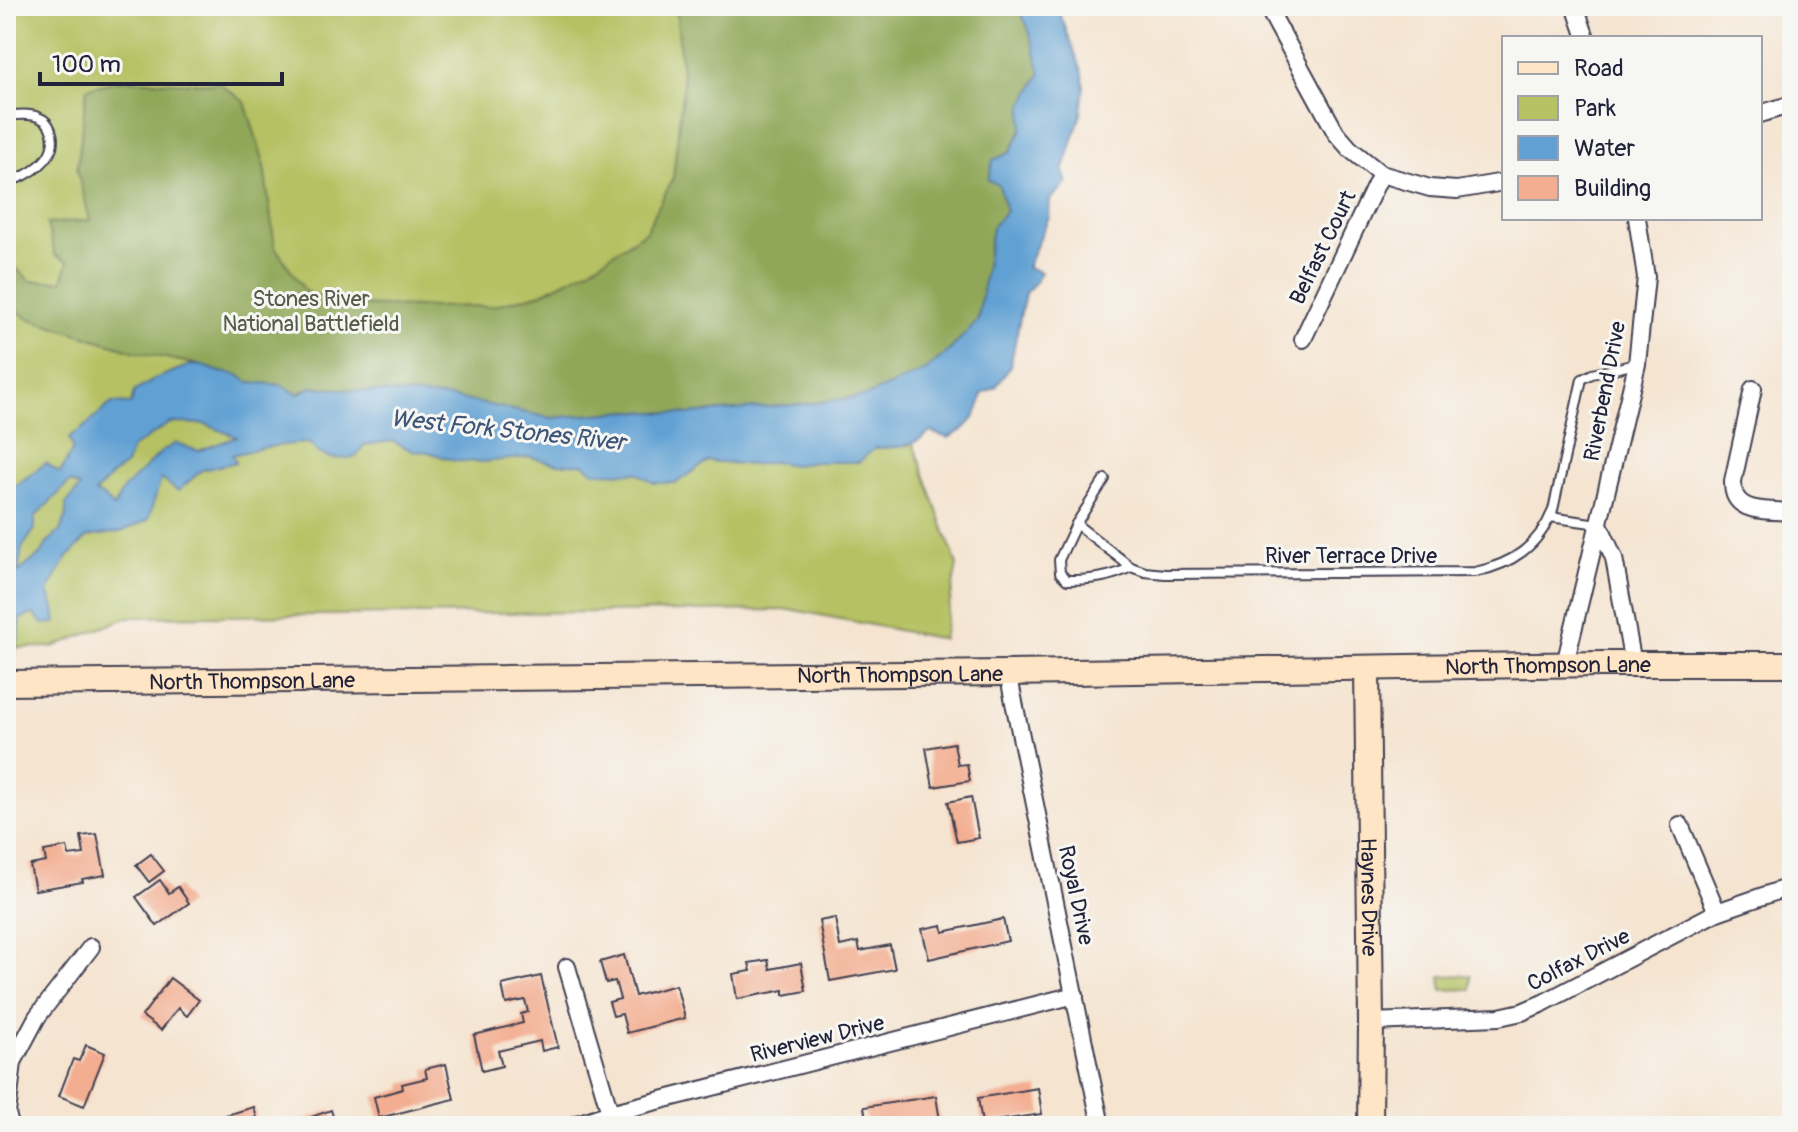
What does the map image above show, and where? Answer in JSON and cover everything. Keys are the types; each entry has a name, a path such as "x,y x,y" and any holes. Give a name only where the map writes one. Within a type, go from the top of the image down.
{"main road":[{"name":"North Thompson Lane","path":"6,683 1367,669 1565,664 1792,664"},
{"name":"Haynes Drive","path":"1367,669 1370,1126"}],"street":[{"path":"1267,6 1336,133 1381,174 1430,188 1457,190 1502,182"},
{"path":"1575,6 1585,36"},
{"path":"1762,113 1792,104"},
{"name":"Belfast Court","path":"1303,339 1381,174"},
{"name":"Riverbend Drive","path":"1565,664 1637,364 1646,277 1637,220"},
{"path":"1753,389 1733,481 1735,495 1743,505 1752,508 1792,512"},
{"path":"1599,524 1614,558 1633,664"},
{"name":"Royal Drive","path":"1008,673 1101,1126"},
{"path":"1680,825 1717,912"},
{"name":"Colfax Drive","path":"1371,1022 1499,1017 1522,1012 1717,912 1792,886"},
{"path":"10,1126 7,1113 13,1062 37,1017 91,947"},
{"path":"567,967 612,1120"},
{"name":"Riverview Drive","path":"571,1126 612,1120 1075,995"}],"lane":[{"path":"6,116 37,116 46,121 53,138 43,163 29,175 6,182"},
{"name":"River Terrace Drive","path":"1076,524 1131,567 1165,574 1475,572 1504,564 1534,542 1545,529 1582,379 1637,364"},
{"name":"River Terrace Drive","path":"1105,479 1076,524 1059,560 1060,573 1067,580 1094,580 1116,575 1131,567"},
{"path":"1550,517 1599,524"}],"green space":[{"name":"Stones River National Battlefield","path":"6,6 1007,6 897,399 957,565 943,639 794,610 129,617 53,647 6,648"},
{"path":"676,6 1017,6 1028,27 1041,73 1023,105 1022,129 999,185 1006,211 992,228 978,321 926,370 867,396 815,403 690,414 630,411 551,418 455,398 311,387 298,394 281,385 248,382 238,375 136,352 27,318 6,302 6,259 30,281 62,281 68,262 55,255 47,224 90,220 77,169 87,88 123,80 220,84 245,102 263,159 275,247 306,292 343,305 425,307 492,306 542,293 588,270 646,231 673,178 683,86"},
{"path":"1471,975 1471,989 1442,990 1441,976"}],"water":[{"name":"West Fork Stones River","path":"1017,6 1057,6 1083,74 1081,114 1063,172 1067,183 1050,200 1049,217 1027,267 1041,272 1025,293 1010,367 995,388 982,394 976,415 961,430 948,438 930,432 904,446 875,448 859,462 752,465 708,461 676,483 654,483 637,473 594,472 584,464 557,464 531,457 482,462 455,461 428,452 413,451 392,441 364,445 357,456 343,458 324,456 309,443 232,455 236,462 202,470 178,491 161,479 148,520 121,532 87,537 67,558 48,591 56,623 43,624 34,614 21,618 6,685 6,520 14,501 12,488 46,463 60,473 73,449 69,437 112,403 131,404 134,392 157,378 190,365 238,375 248,382 281,385 298,394 311,387 455,398 551,418 630,411 690,414 815,403 867,396 926,370 978,320 992,227 1006,211 999,185 988,180 993,160 1011,152 1022,129 1023,105 1041,73 1028,27","holes":["170,423 205,424 237,437 198,451 176,443 161,452 123,489 114,507 95,493 126,465 132,448","70,482 80,487 66,504 66,517 60,531 47,543 42,553 18,572 22,548 35,529 35,517"]}],"building":[{"path":"954,743 958,765 967,764 970,781 933,787 926,748"},
{"path":"971,797 979,838 957,842 948,802"},
{"path":"97,834 105,875 35,890 30,865 46,862 44,851 67,847 69,856 84,854 81,836"},
{"path":"151,854 164,871 149,882 136,865"},
{"path":"160,880 169,893 178,887 189,903 157,926 136,897"},
{"path":"835,918 840,946 858,942 860,951 890,945 895,969 830,981 819,921"},
{"path":"1003,919 1008,941 929,959 922,929 942,925 943,932"},
{"path":"624,955 635,996 676,985 685,1018 627,1033 622,1014 613,1016 609,1002 620,999 615,981 606,983 600,962"},
{"path":"768,960 770,969 801,963 806,991 784,995 784,990 737,999 733,974 751,971 749,963"},
{"path":"541,976 558,1047 542,1051 540,1041 498,1051 502,1066 482,1071 474,1035 523,1023 521,1014 528,1012 525,1000 506,1004 502,985"},
{"path":"170,978 199,1000 187,1016 178,1008 161,1030 142,1016"},
{"path":"86,1045 105,1053 84,1106 59,1096 73,1059 79,1061"},
{"path":"446,1064 454,1099 379,1118 374,1097 403,1089 402,1084 427,1078 425,1069"},
{"path":"1038,1088 1042,1114 982,1123 978,1098"},
{"path":"936,1096 940,1121 904,1126 867,1126 864,1107"},
{"path":"254,1107 259,1126 211,1126 209,1120"},
{"path":"331,1110 336,1126 286,1126"}]}
